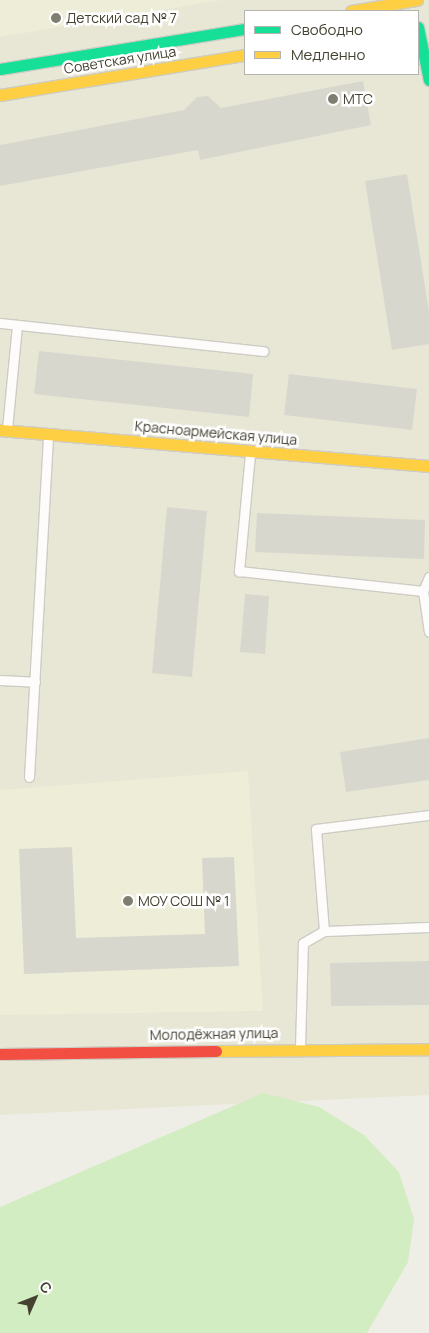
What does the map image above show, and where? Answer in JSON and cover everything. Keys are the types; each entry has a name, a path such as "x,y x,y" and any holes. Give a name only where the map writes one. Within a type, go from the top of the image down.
{"street":[{"path":"357,10 418,0"},
{"name":"Советская улица","path":"0,69 244,29"},
{"path":"419,32 429,80"},
{"name":"Советская улица","path":"0,95 244,55"},
{"name":"Красноармейская улица","path":"3,430 429,466"},
{"name":"Молодёжная улица","path":"0,1054 300,1048 429,1049"}],"lane":[{"path":"0,323 264,351"},
{"path":"3,430 17,325"},
{"path":"29,777 48,434"},
{"path":"250,451 239,571 423,591"},
{"path":"429,577 423,591 429,632"},
{"path":"0,680 34,682"},
{"path":"324,931 316,829 429,815"},
{"path":"300,1048 303,943 324,931 429,927"}],"shaded area":[{"path":"0,0 429,0 429,1095 0,1115"},
{"name":"Детский сад № 7","path":"0,0 222,0 0,37"},
{"name":"МОУ СОШ № 1","path":"248,771 263,1011 0,1015 0,790"}],"green space":[{"path":"263,1093 319,1107 364,1135 399,1172 414,1219 408,1262 367,1333 0,1333 0,1207"}],"building":[{"path":"363,81 371,125 200,160 198,150 0,186 0,145 184,110 197,97 208,96 221,108"},
{"path":"407,174 429,312 429,344 392,350 365,181"},
{"path":"39,351 253,374 249,417 34,394"},
{"path":"289,374 417,389 412,430 284,415"},
{"path":"167,507 207,511 192,677 152,673"},
{"path":"257,513 425,520 424,559 255,552"},
{"path":"245,594 269,596 265,654 240,652"},
{"path":"429,738 429,780 346,792 340,752"},
{"path":"72,847 76,938 205,934 202,858 234,857 239,966 24,974 19,849"},
{"path":"429,961 429,1005 331,1006 330,963"}],"traffic: fast":[{"path":"0,69 244,29"},
{"path":"419,32 429,80"}],"traffic: slow":[{"path":"357,10 417,0"},
{"path":"0,95 244,55"},
{"path":"0,430 429,466"},
{"path":"216,1051 429,1049"}],"traffic: jam":[{"path":"0,1054 216,1051"}],"place":[{"name":"Детский сад № 7","path":"56,18"},
{"name":"МТС","path":"333,99"},
{"name":"МОУ СОШ № 1","path":"128,901"}]}
